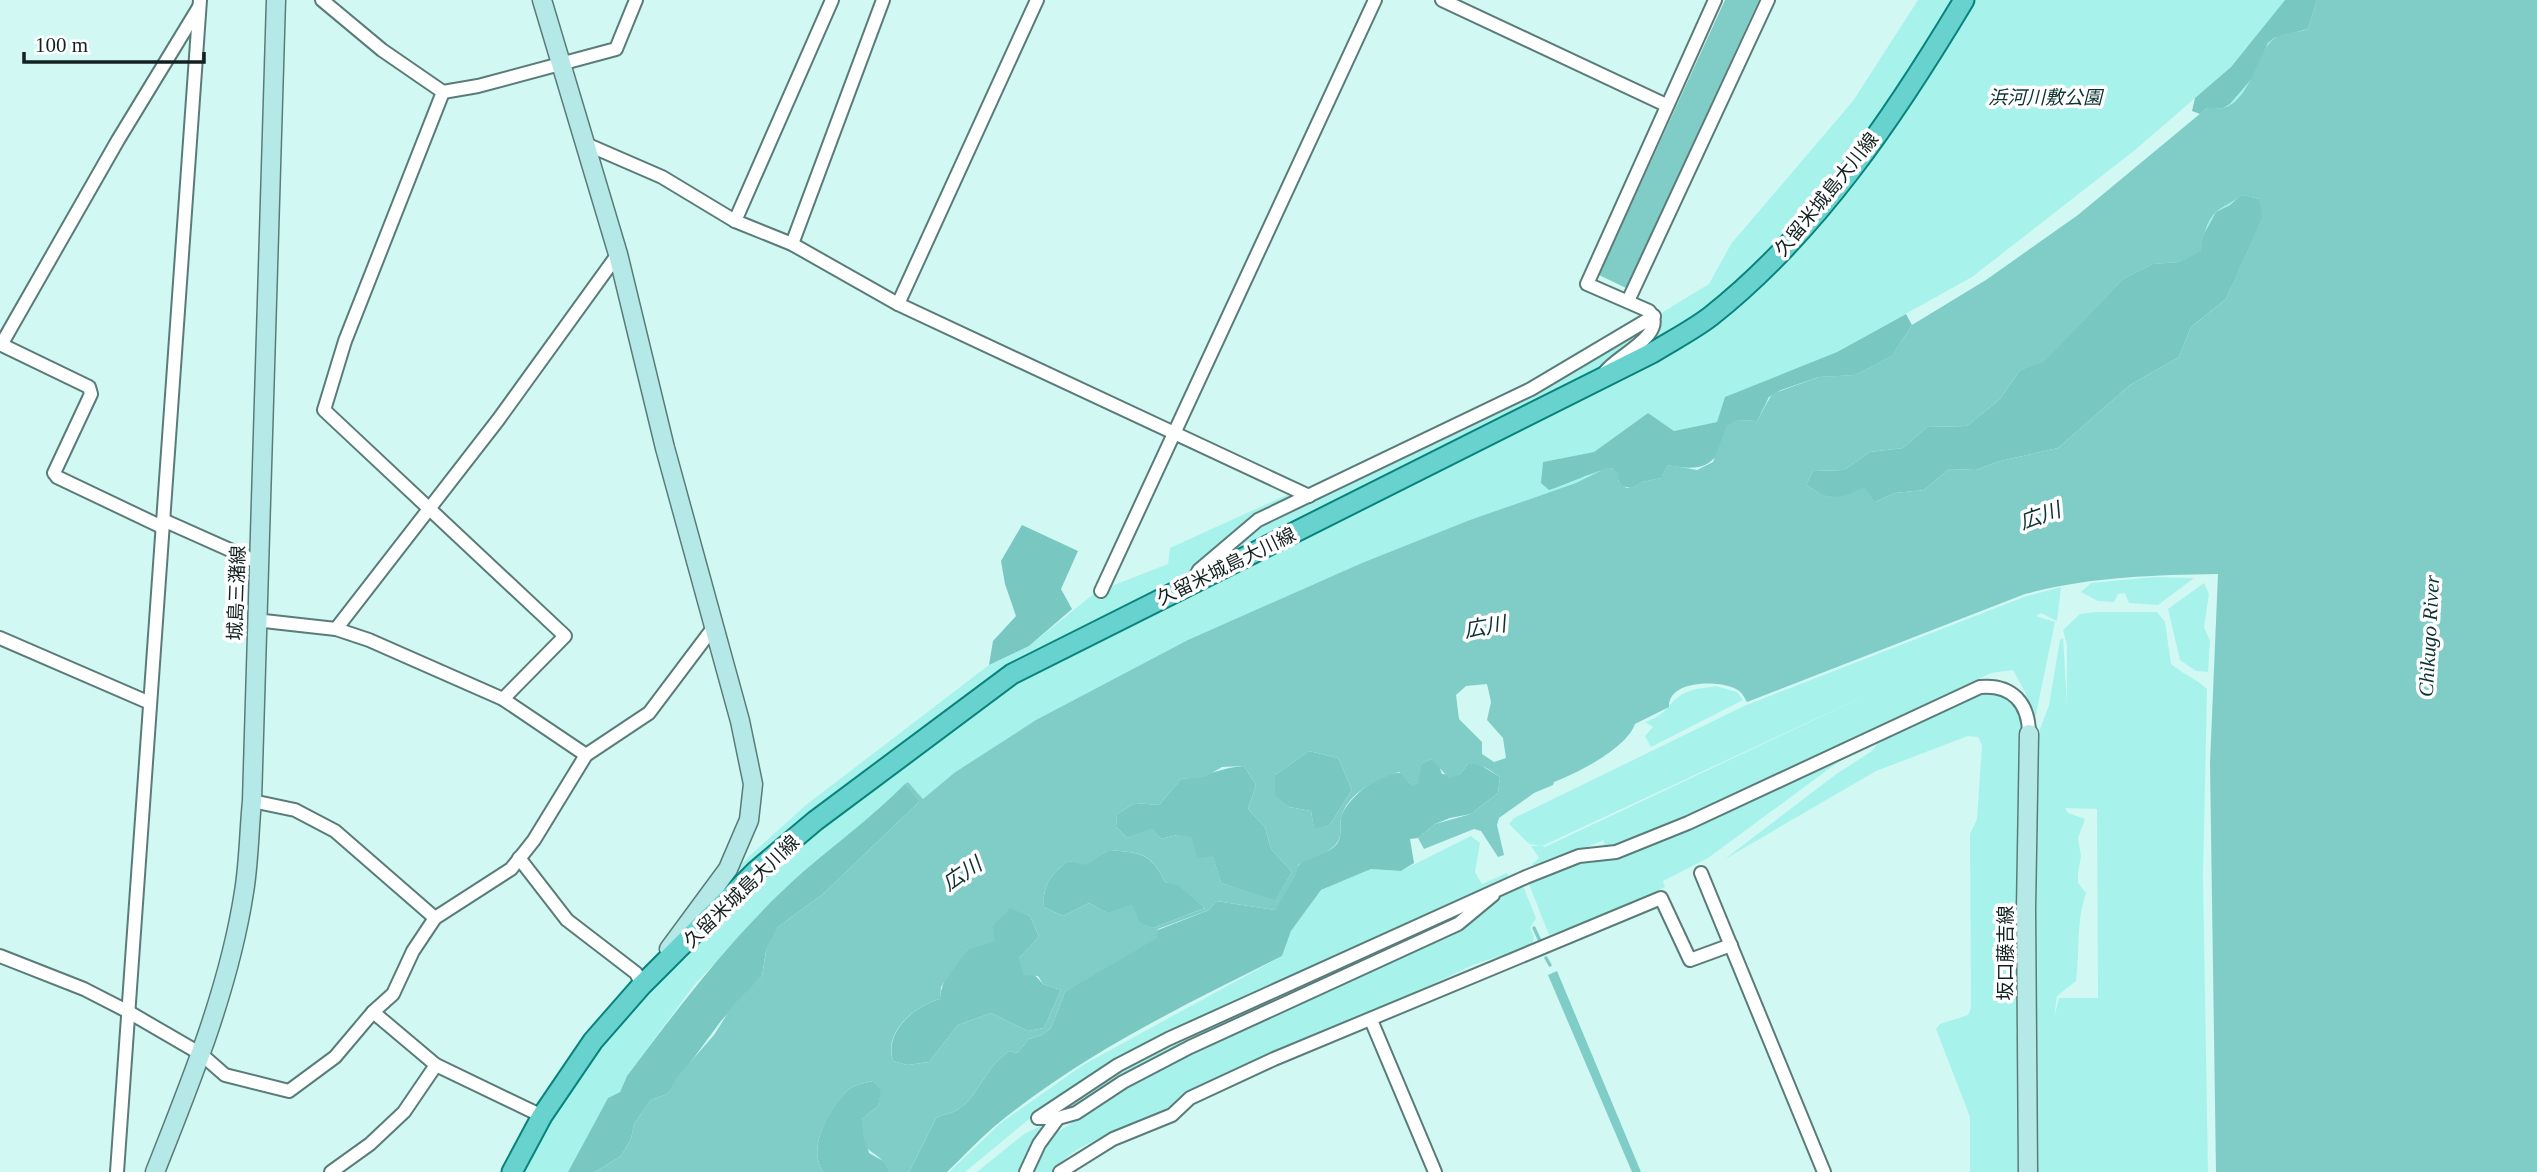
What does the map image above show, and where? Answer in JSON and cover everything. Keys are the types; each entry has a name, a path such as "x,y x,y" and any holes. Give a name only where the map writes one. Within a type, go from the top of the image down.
{"main road":[{"name":"城島三潴線","path":"155,1172 201,1054 228,966 244,891 251,801 276,0"},
{"path":"542,0 618,254 713,628 740,721 753,784 749,820 728,869 642,985"},
{"name":"久留米城島大川線","path":"512,1172 542,1116 593,1041 642,985 757,870 815,821 949,718 1012,674 1652,353 1709,318 1766,268 1844,178 1917,78 1963,1"},
{"name":"坂口藤吉線","path":"2028,1172 2026,909 2029,734"}],"street":[{"path":"322,0 382,50 443,92 478,86 616,49 636,0"},
{"path":"735,221 832,0"},
{"path":"792,244 884,0"},
{"path":"898,304 1037,0"},
{"path":"1101,591 1374,0"},
{"path":"1442,0 1666,106"},
{"path":"1598,380 1611,363 1651,334 1656,323 1654,316 1628,301 1587,284 1715,0"},
{"path":"1628,301 1768,0"},
{"path":"201,2 118,139 1,344 89,387 90,394 54,473 57,477 257,562"},
{"path":"117,1172 201,2"},
{"path":"443,92 345,341 324,410 565,636 503,699"},
{"path":"586,144 662,177 735,221 792,244 898,304 1175,431 1309,496"},
{"path":"336,629 429,509 618,254"},
{"path":"1192,583 1199,570 1258,520 1531,389 1654,316"},
{"path":"255,620 336,629 503,699 586,755"},
{"path":"0,956 84,989 127,1011 201,1054 225,1075 289,1091 335,1057 373,1012 393,994 413,951 435,918 462,899 495,882 511,869 586,755 649,713 713,628"},
{"path":"0,638 150,703"},
{"path":"1494,893 1458,924 1190,1047 1123,1083 1076,1113 1058,1118 1038,1118 1138,1054 1526,877 1579,856 1616,852 1688,822 1980,687 1996,686 2011,691 2029,718 2029,734"},
{"path":"251,801 295,810 335,831 435,918"},
{"path":"519,858 559,912 636,973 642,985"},
{"path":"1701,873 1824,1172"},
{"path":"1060,1172 1113,1139 1172,1115 1190,1098 1274,1059 1661,898 1690,960 1731,945"},
{"path":"373,1012 436,1065 542,1116"},
{"path":"1371,1020 1435,1172"},
{"path":"331,1172 370,1144 404,1112 436,1065"},
{"path":"1026,1172 1039,1144 1058,1118"}],"green space":[{"path":"1918,0 1950,0 1947,12 1902,87 1820,198 1762,261 1703,313 1619,364 1653,335 1663,312 1709,284 1731,244 1853,101"},
{"name":"浜河川敷公園","path":"1973,0 2285,0 2231,67 2135,150 1972,277 1837,352 1726,397 1717,422 1674,431 1648,413 1594,452 1544,462 1613,469 1903,342 1912,325 1986,280 2078,215 2200,114 2230,104 2255,75 2308,29 2317,0 2297,194 2226,299 2253,235 954,773 923,799 908,782 871,818 803,872 695,984 627,1076 620,1092 608,1098 568,1172 519,1172 595,1051 687,951 803,840 1036,668 1653,365 1751,295 1843,194 1915,96"},
{"path":"1649,325 1645,333 1597,372 1204,569 1259,524"},
{"path":"1293,492 1297,498 1259,516 1186,577 991,678 705,916 744,861 806,805 989,665 1029,646 1096,592 1168,564 1170,548"},
{"path":"2154,577 2194,578 2158,605 2129,603 2125,593 2118,594 2114,602 2098,601 2081,592 2091,583"},
{"path":"2204,583 2209,594 2204,627 2210,641 2208,672 2196,671 2180,660 2168,609"},
{"path":"2061,587 2057,621 2041,613 2036,616 2055,622 2034,724 2025,692 2013,670 1991,673 1722,800 1613,847 1603,849 1604,840 1536,868 1532,864 1539,858 1531,846 1542,846 1529,844 1509,824 1514,818 1744,706 2024,597","holes":["1869,694 1545,847 1542,846"]},
{"path":"2157,612 2165,622 2171,664 2207,689 2203,877 2208,1172 2033,1172 2033,748 2049,705 2060,640 2063,638 2067,703 2067,645 2063,630 2080,614","holes":["2065,808 2097,809 2098,998 2059,998 2054,1018 2057,996 2076,981 2079,926 2086,893 2078,883 2081,856 2078,838 2085,819 2068,813"]},
{"path":"1716,686 1737,692 1743,700 1651,747 1645,736 1653,727 1645,722 1664,712 1681,695"},
{"path":"1992,693 2007,698 2024,720 2019,1006 2016,1032 2024,1172 1970,1172 1970,1117 1936,1029 1940,1024 1968,1015 1971,1008 1970,834 1977,819 1982,745 1978,737 1968,736 1876,771 1725,859 1835,775 1872,751 1882,738 1977,694"},
{"path":"1841,760 1708,858 1663,881 1665,887 1614,911 1549,935 1529,884 1579,863 1628,853"},
{"path":"1471,836 1480,843 1475,872 1482,884 1507,873 1511,881 1119,1060 1028,1120 965,1172 949,1172 1002,1122 1083,1065 1282,956 1291,931 1321,890 1371,869 1401,871"},
{"path":"1523,886 1536,918 1530,928 1534,936 1532,945 1473,965 1182,1097 1152,1117 1080,1148 1053,1172 1030,1172 1047,1139 1169,1060 1420,949 1470,922 1499,897"},
{"path":"1470,908 1455,919 1063,1111 1119,1068"},
{"path":"1041,1126 1020,1172 977,1172 1024,1134"}],"shaded area":[{"path":"2285,0 2317,0 2308,29 2274,38 2268,43 2255,75 2230,104 2223,108 2207,108 2200,114 2192,111 2195,98 2231,67"},
{"path":"2241,195 2260,199 2263,217 2226,299 2191,327 2179,357 2130,385 2058,448 2000,461 1976,470 1949,469 1924,490 1895,493 1875,502 1824,496 1806,485 1813,471 1844,470 1870,452 1903,448 1927,427 1967,426 2000,399 2020,370 2044,361 2123,279 2153,264 2180,262 2204,234 2216,212"},
{"path":"1906,314 1912,325 1892,356 1855,375 1819,377 1781,390 1769,397 1757,421 1737,420 1718,453 1705,465 1668,465 1661,478 1642,482 1632,488 1621,486 1613,469 1600,471 1549,490 1541,483 1543,462 1594,452 1648,413 1674,431 1717,422 1725,397 1837,352"},
{"path":"1022,525 1078,551 1061,589 1072,609 1029,646 989,665 993,641 1016,616 1005,584 1001,561"},
{"path":"1309,751 1338,758 1352,790 1329,826 1314,829 1311,811 1289,807 1275,797 1275,775"},
{"path":"1431,759 1438,763 1442,774 1459,775 1468,764 1477,763 1500,777 1498,793 1471,814 1435,824 1418,838 1410,839 1414,863 1401,871 1371,869 1321,890 1291,931 1282,956 1137,1031 1067,1073 1001,1121 947,1172 909,1172 936,1118 964,1105 994,1065 1009,1051 1017,1053 1029,1039 1042,1035 1051,1028 1065,992 1158,930 1209,910 1216,901 1275,910 1298,866 1306,859 1336,845 1344,810 1358,794 1377,780 1396,773 1404,774 1409,783 1419,772 1422,763"},
{"path":"1244,766 1256,785 1248,809 1265,827 1271,849 1292,872 1275,901 1221,883 1213,857 1197,859 1177,835 1161,839 1152,829 1127,838 1116,827 1117,814 1135,803 1159,805 1181,779"},
{"path":"905,784 920,801 823,894 778,927 766,951 762,976 721,1021 667,1094 651,1100 634,1124 631,1139 621,1156 595,1172 568,1172 608,1098 620,1092 627,1076 647,1049 732,943 804,871"},
{"path":"1109,850 1129,852 1149,859 1165,882 1179,885 1205,908 1153,928 1107,913 1089,903 1063,916 1044,907 1049,880 1058,870 1069,861 1086,864"},
{"path":"1010,907 1030,916 1039,937 1019,958 1043,984 1061,990 1044,1028 1028,1031 991,1013 958,1025 929,1062 907,1065 893,1061 891,1050 897,1030 921,1007 940,999 942,987 957,962"},
{"path":"873,1081 882,1090 878,1106 862,1119 869,1153 885,1162 890,1172 823,1172 817,1152 827,1118 849,1089"}],"water":[{"path":"1725,0 1759,0 1626,288 1599,275"},
{"path":"2317,0 2537,0 2537,1172 2216,1172 2210,763 2218,574 2097,580 2025,594 1747,702 1740,692 1728,686 1696,684 1685,687 1671,698 1669,707 1635,724 1622,742 1611,751 1534,793 1499,818 1497,825 1504,855 1498,857 1481,831 1474,829 1424,849 1418,838 1435,824 1471,814 1498,793 1500,777 1493,772 1468,764 1459,775 1449,778 1431,759 1422,763 1418,784 1412,786 1399,772 1382,779 1364,788 1350,801 1341,818 1338,841 1329,850 1298,865 1296,875 1275,910 1216,901 1209,910 1158,929 1157,938 1065,992 1051,1028 1042,1035 1029,1039 1017,1053 1009,1051 994,1065 964,1105 936,1118 909,1172 890,1172 865,1142 862,1119 878,1106 881,1090 873,1081 849,1089 833,1108 822,1130 817,1152 823,1172 595,1172 621,1156 631,1139 634,1124 651,1100 667,1094 678,1076 714,1035 733,1005 762,976 767,946 778,927 823,894 919,802 905,784 908,782 923,799 954,773 1036,720 1188,640 1362,563 1470,520 1576,483 1606,468 1613,469 1619,474 1618,481 1626,488 1631,488 1642,482 1661,478 1668,465 1697,470 1713,462 1727,425 1737,420 1757,421 1772,394 1819,377 1855,375 1892,356 1912,325 1986,280 2078,215 2207,108 2223,108 2232,104 2246,88 2271,41 2284,34 2308,29","holes":["2241,195 2260,199 2262,218 2226,299 2191,327 2179,357 2130,385 2058,448 2000,461 1976,470 1949,469 1924,490 1895,493 1875,502 1864,487 1835,497 1822,494 1806,485 1813,471 1844,470 1870,452 1903,448 1927,427 1967,426 2000,399 2020,370 2044,362 2123,279 2153,264 2180,262 2201,251 2210,220 2219,210","1487,684 1491,702 1487,720 1503,738 1506,758 1494,762 1482,754 1482,742 1459,719 1456,695 1466,686","1309,751 1338,758 1352,790 1329,826 1314,828 1311,811 1289,807 1275,796 1275,775","1244,766 1256,785 1248,809 1265,827 1271,849 1292,872 1275,900 1221,883 1213,856 1197,858 1192,837 1177,835 1161,839 1152,828 1127,838 1116,827 1117,814 1135,803 1159,805 1181,779 1205,777 1222,767","1109,850 1144,856 1155,865 1165,882 1179,886 1205,908 1153,928 1140,922 1132,904 1107,913 1089,903 1063,916 1044,907 1044,899 1049,880 1069,861 1086,865","1010,908 1030,916 1039,937 1019,958 1023,975 1038,976 1043,984 1061,990 1044,1028 1028,1031 991,1013 958,1025 929,1062 907,1065 893,1061 893,1040 903,1021 921,1007 940,999 941,987 967,950 995,941 993,926"]},
{"path":"1557,971 1641,1172 1632,1172 1548,975"}],"waterway":[{"path":"1534,928 1540,941"},
{"path":"1546,958 1550,965"}],"water label":[{"name":"広川","path":"2040,516"},
{"name":"広川","path":"1485,627"},
{"name":"Chikugo River","path":"2429,636"},
{"name":"広川","path":"962,874"}]}
